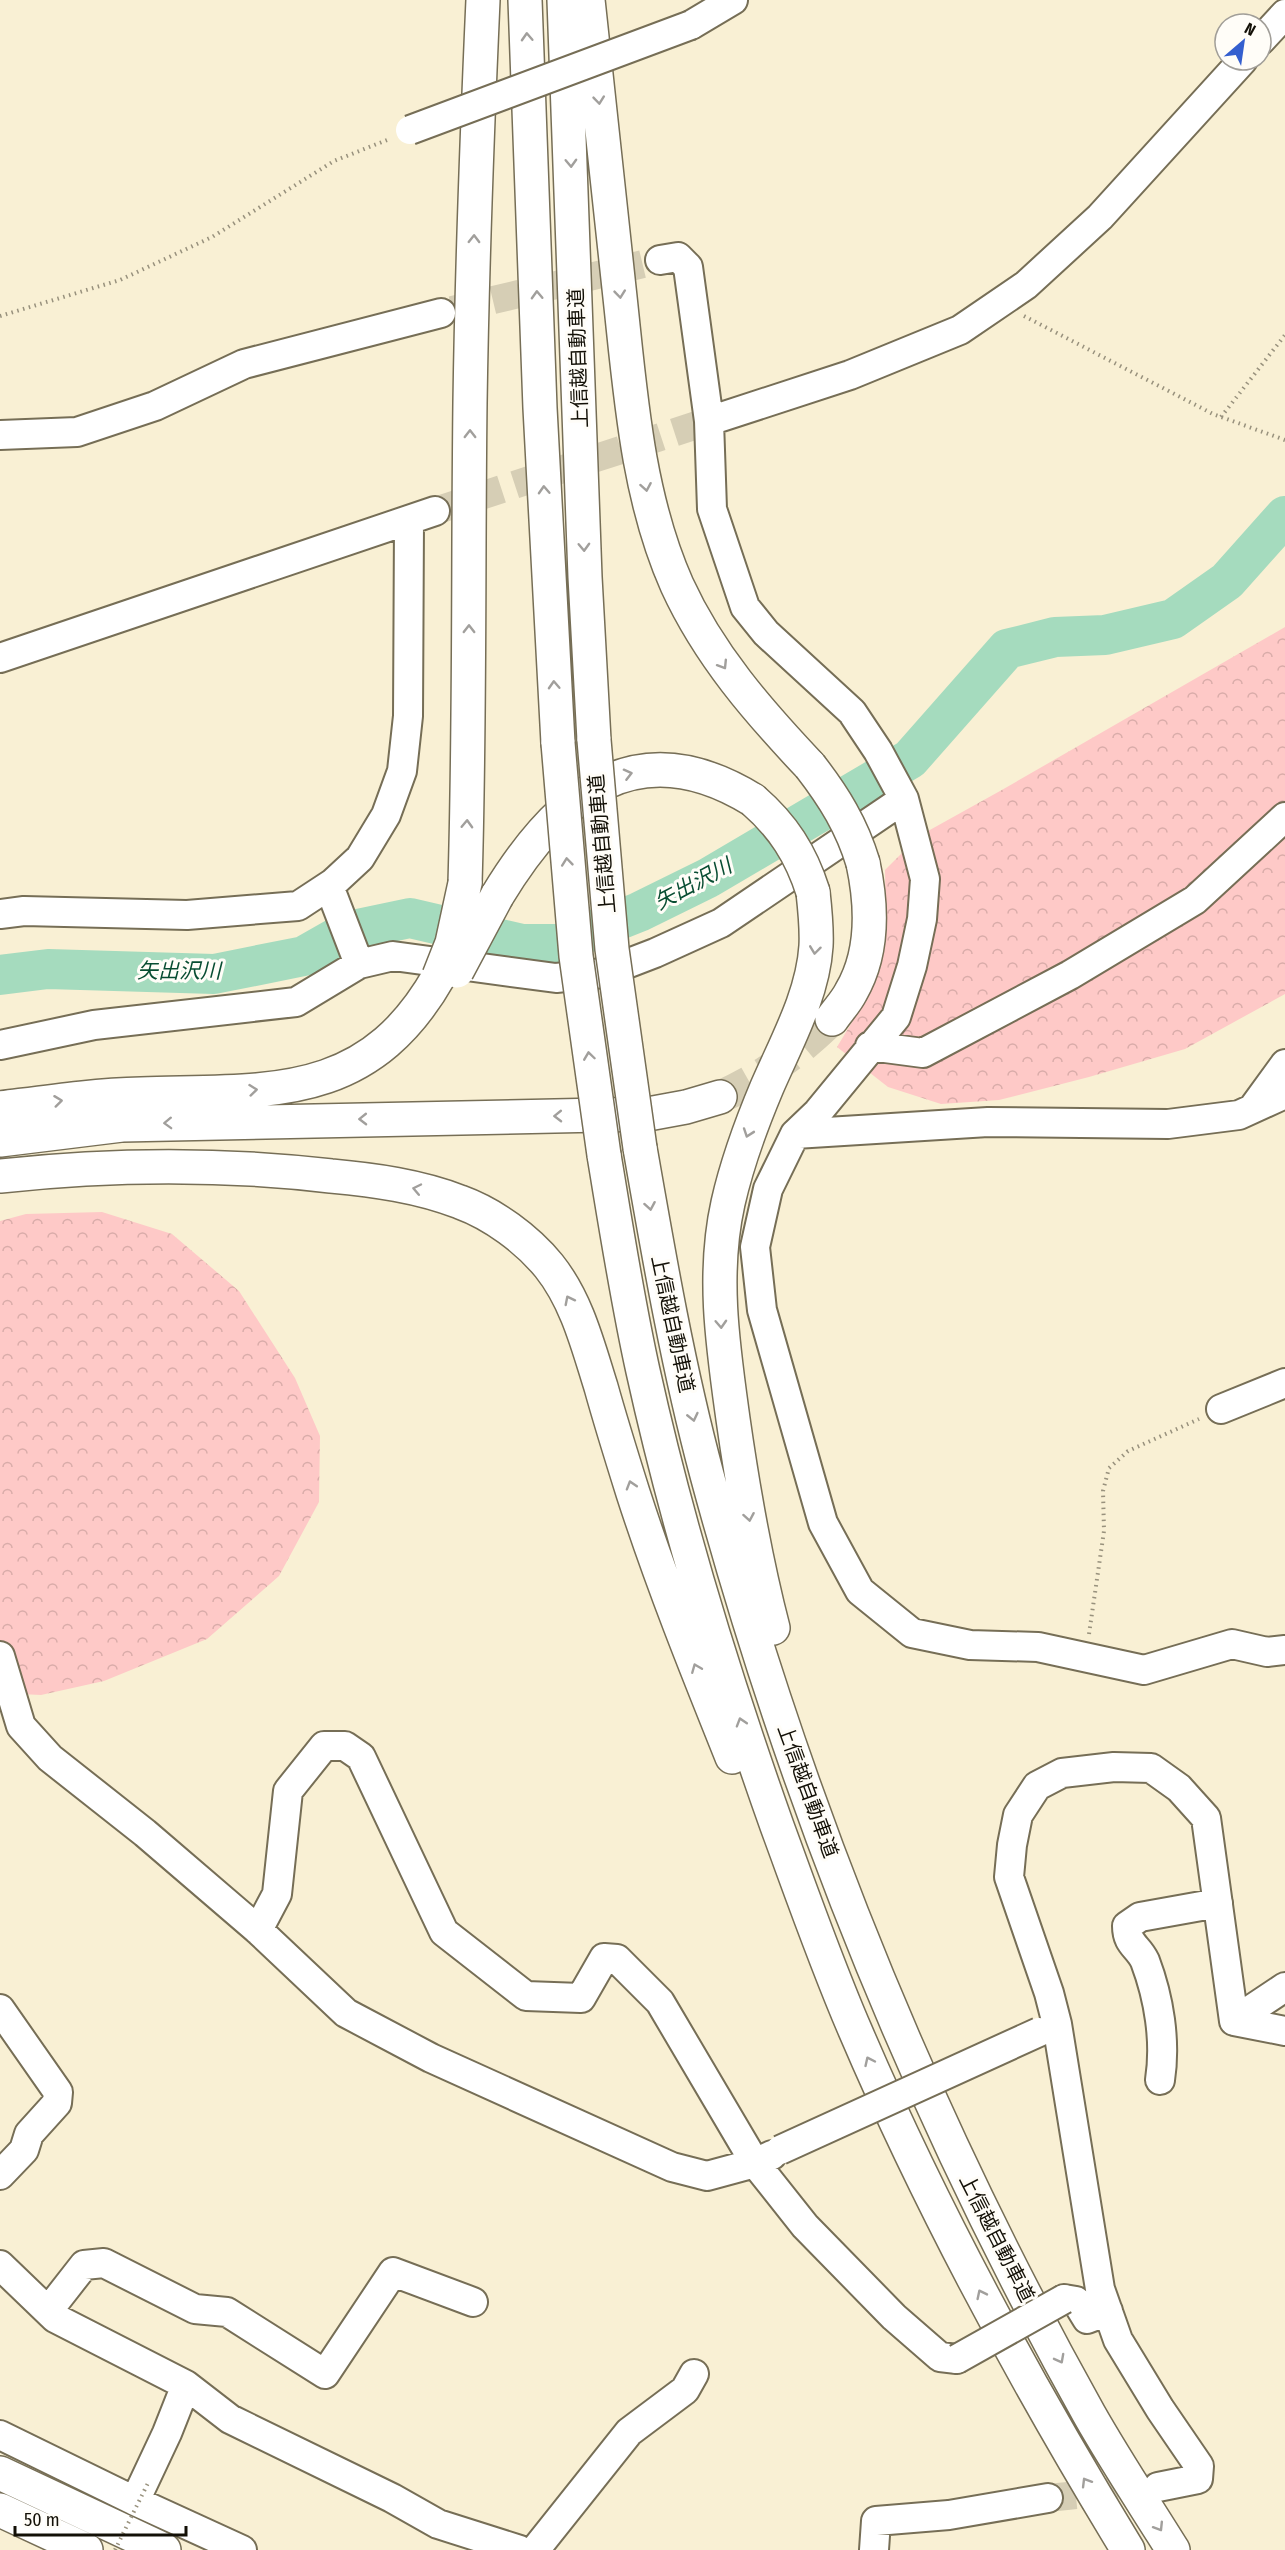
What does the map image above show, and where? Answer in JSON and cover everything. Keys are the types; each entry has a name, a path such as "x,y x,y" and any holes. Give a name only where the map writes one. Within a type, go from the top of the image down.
{"highway":[{"path":"446,978 465,883 471,378 476,161 483,0"},
{"name":"上信越自動車道","path":"525,0 541,420 558,743 576,956 604,1155 643,1370 669,1481 702,1598 755,1762 799,1887 854,2029 986,2303 1060,2439 1128,2550"},
{"name":"上信越自動車道","path":"564,0 585,577 594,740 612,949 640,1148 659,1261 706,1471 738,1584 780,1714 832,1860 885,1995 950,2143 1012,2270 1090,2416 1173,2550"},
{"path":"588,0 628,369 648,497 659,541 700,630 730,677 766,720 810,766 844,814 856,838 863,863 869,893 869,925 865,958 852,992 832,1019"},
{"path":"0,1108 138,1094 240,1092 280,1088 352,1067 385,1050 412,1029 435,1005 446,978 527,848 549,823 574,801 603,782 631,772 662,769 694,774 729,785 753,800 773,818 793,843 806,870 813,892 816,948 810,979 750,1129 728,1205 719,1288 721,1334 754,1550 772,1627 811,1760 950,2143"},
{"path":"0,1140 122,1125 648,1114 686,1107 720,1097"},
{"path":"0,1176 79,1167 155,1166 230,1167 372,1180 462,1202 494,1219 535,1252 549,1266 569,1298 581,1327 634,1496 693,1662 793,1900 854,2029"},
{"path":"0,2473 164,2550"},
{"path":"0,2510 86,2550"}],"street":[{"path":"410,130 691,25 733,0"},
{"path":"1273,27 1285,14"},
{"path":"709,422 861,371 960,330 1026,285 1100,217 1232,72"},
{"path":"660,260 678,257 688,267 709,422 712,509 745,607 766,633 852,712 878,750 900,791 925,879 922,919 912,966 896,1017 818,1112 795,1134 768,1190 755,1246 762,1310 823,1523 860,1591 912,1633 969,1645 1038,1647 1144,1670 1232,1644 1267,1652 1285,1650"},
{"path":"0,435 77,432 155,406 244,364 441,313"},
{"path":"0,658 422,517 402,771 386,815 360,858 331,892 298,906 187,915 24,910 0,914"},
{"path":"0,1045 94,1025 296,1002 356,958 393,956 556,978 603,973 722,923 900,791"},
{"path":"870,1046 923,1053 1070,975 1195,900 1285,817"},
{"path":"331,892 356,958"},
{"path":"1252,1109 1285,1064"},
{"path":"795,1134 988,1122 1168,1124 1239,1115 1285,1094"},
{"path":"1221,1409 1285,1383"},
{"path":"0,1656 21,1726 50,1758 145,1833 258,1930 346,2013 431,2058 672,2167 707,2176 755,2163 1048,2028"},
{"path":"258,1930 277,1894 288,1791 324,1746 345,1746 361,1756 444,1932 526,1996 580,1998 604,1958 617,1959 660,2002 755,2163 805,2226 894,2317 940,2357 957,2359 1064,2300 1076,2301 1087,2319 1108,2311"},
{"path":"1158,2487 1198,2479 1199,2466 1118,2340 1100,2289 1048,2028 1050,1993 1010,1877 1012,1845 1018,1815 1037,1786 1062,1773 1114,1767 1151,1768 1179,1788 1206,1818 1234,2021"},
{"path":"1160,2080 1164,2053 1154,1989 1144,1959 1127,1938 1127,1926 1140,1917 1218,1903"},
{"path":"1234,2021 1285,1987"},
{"path":"0,2009 58,2092 57,2103 29,2134 24,2150 0,2175"},
{"path":"1234,2021 1285,2031"},
{"path":"48,2311 84,2265 104,2263 195,2309 227,2312 325,2374 393,2271 473,2302"},
{"path":"0,2265 55,2318 186,2385 230,2419 392,2498 438,2524 520,2550"},
{"path":"535,2550 629,2432 685,2390 694,2374"},
{"path":"141,2492 186,2385"},
{"path":"0,2435 141,2492 242,2550"},
{"path":"874,2550 876,2521 949,2515 1048,2498"}],"path":[{"path":"0,316 120,280 212,237 334,161 410,130"},
{"path":"1000,303 1221,417 1285,440"},
{"path":"1221,417 1285,336"},
{"path":"1085,1656 1104,1531 1103,1491 1109,1468 1128,1450 1221,1409"},
{"path":"115,2550 141,2492"}],"green space":[{"path":"1285,627 1285,994 1185,1049 999,1100 941,1104 888,1087 837,1047 869,994 886,929 885,870 919,836"},
{"path":"102,1212 172,1234 239,1291 295,1378 320,1436 319,1502 279,1576 207,1639 104,1681 41,1695 0,1693 0,1221 26,1214"}],"waterway":[{"name":"矢出沢川","path":"0,975 48,969 214,974 304,956 348,931 410,918 522,944 559,944 639,912 708,878 910,759 1007,649 1055,637 1105,635 1173,619 1227,581 1285,516"}],"tunnel":[{"path":"452,310 660,260"},
{"path":"435,511 709,421"},
{"path":"720,1097 779,1063 832,1019"},
{"path":"1048,2498 1156,2487"}]}
